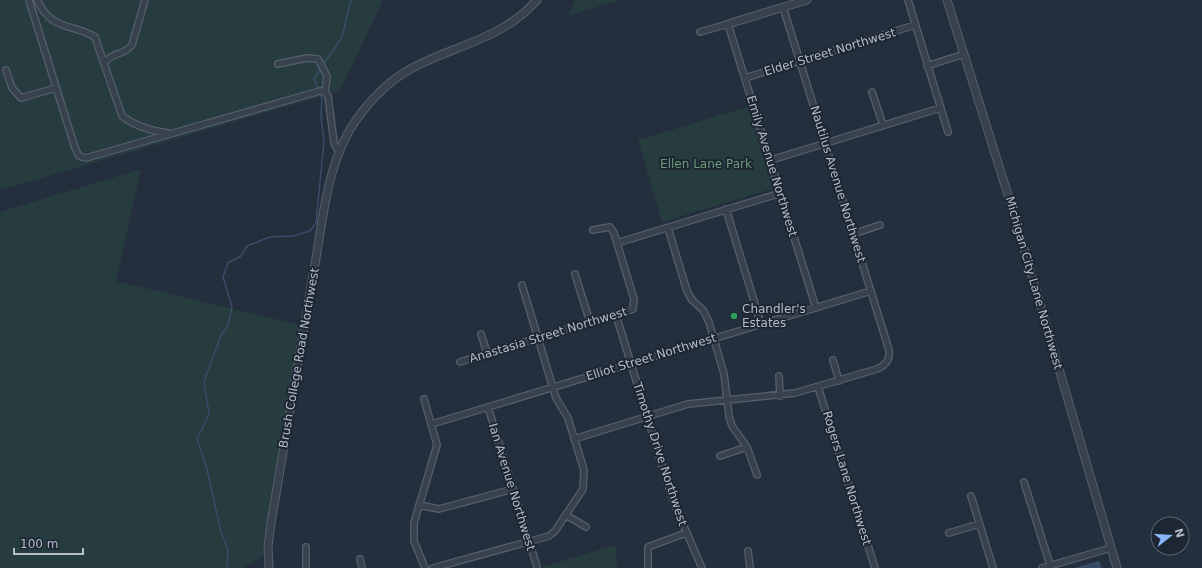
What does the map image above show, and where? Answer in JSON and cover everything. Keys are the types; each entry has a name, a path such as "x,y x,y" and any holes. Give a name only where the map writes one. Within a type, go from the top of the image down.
{"street":[{"path":"30,0 76,153 83,158 317,91 325,92"},
{"path":"37,0 48,18 59,24 88,32 95,37 122,116 133,123 155,131 170,134"},
{"path":"104,62 111,55 128,51 132,45 145,0"},
{"name":"Brush College Road Northwest","path":"269,568 268,540 273,509 330,184 340,150 352,126 365,108 393,80 421,63 474,43 500,31 521,15 537,0"},
{"path":"700,32 807,0"},
{"path":"908,0 948,132"},
{"name":"Michigan City Lane Northwest","path":"947,0 1013,211 1117,568"},
{"name":"Nautilus Avenue Northwest","path":"783,7 889,350 888,362 884,366 839,381"},
{"name":"Emily Avenue Northwest","path":"728,24 816,308"},
{"name":"Elder Street Northwest","path":"745,78 915,25"},
{"path":"928,66 964,54"},
{"path":"278,64 307,58 318,60 323,66 327,76 325,92 330,103 334,143 340,150"},
{"path":"6,70 12,88 21,98 56,88"},
{"path":"872,92 883,126"},
{"path":"771,160 940,108"},
{"path":"592,230 610,227 617,243 781,192"},
{"path":"726,210 761,324"},
{"path":"853,234 880,225"},
{"path":"668,228 687,291 706,315 714,339 724,374 728,400 728,416 732,426 748,447 757,475"},
{"name":"Anastasia Street Northwest","path":"460,362 631,310 634,306 634,300 617,243"},
{"path":"576,274 590,322"},
{"path":"433,568 548,536 555,531 581,494 584,480 584,470 568,418 556,398 522,285"},
{"name":"Elliot Street Northwest","path":"432,424 871,291"},
{"name":"Timothy Drive Northwest","path":"616,314 673,501 702,568"},
{"path":"481,334 487,353"},
{"path":"574,438 688,404 780,396 839,381 833,360"},
{"path":"779,376 780,396"},
{"name":"Rogers Lane Northwest","path":"818,387 875,568"},
{"path":"424,399 437,445 414,523 414,542 425,568"},
{"name":"Ian Avenue Northwest","path":"488,407 537,567"},
{"path":"720,456 748,447"},
{"path":"1024,482 1050,567"},
{"path":"419,505 439,509 513,489"},
{"path":"971,496 993,568"},
{"path":"566,515 586,528"},
{"path":"949,533 979,524"},
{"path":"648,568 648,547 686,533"},
{"path":"306,547 306,568"},
{"path":"1042,568 1050,567 1111,548"},
{"path":"748,551 750,568"},
{"path":"360,559 362,568"}],"green space":[{"path":"0,0 383,0 340,91 0,190"},
{"path":"575,0 620,0 568,16"},
{"name":"Ellen Lane Park","path":"750,106 775,188 662,222 638,140"},
{"path":"141,169 116,281 300,325 263,556 244,568 0,568 0,212"},
{"path":"616,545 617,568 538,568"}],"water":[{"path":"1099,561 1102,568 1074,568"}],"waterway":[{"path":"323,65 342,37 352,0"},
{"path":"318,89 314,79 321,68"},
{"path":"227,568 228,550 221,532 206,465 197,439 209,414 204,381 221,335 228,326 232,307 223,277 228,263 241,256 247,246 270,237 293,236 310,231 316,223 324,142 321,117 322,98 319,93"}],"place":[{"name":"Chandler's Estates","path":"734,316"}]}
